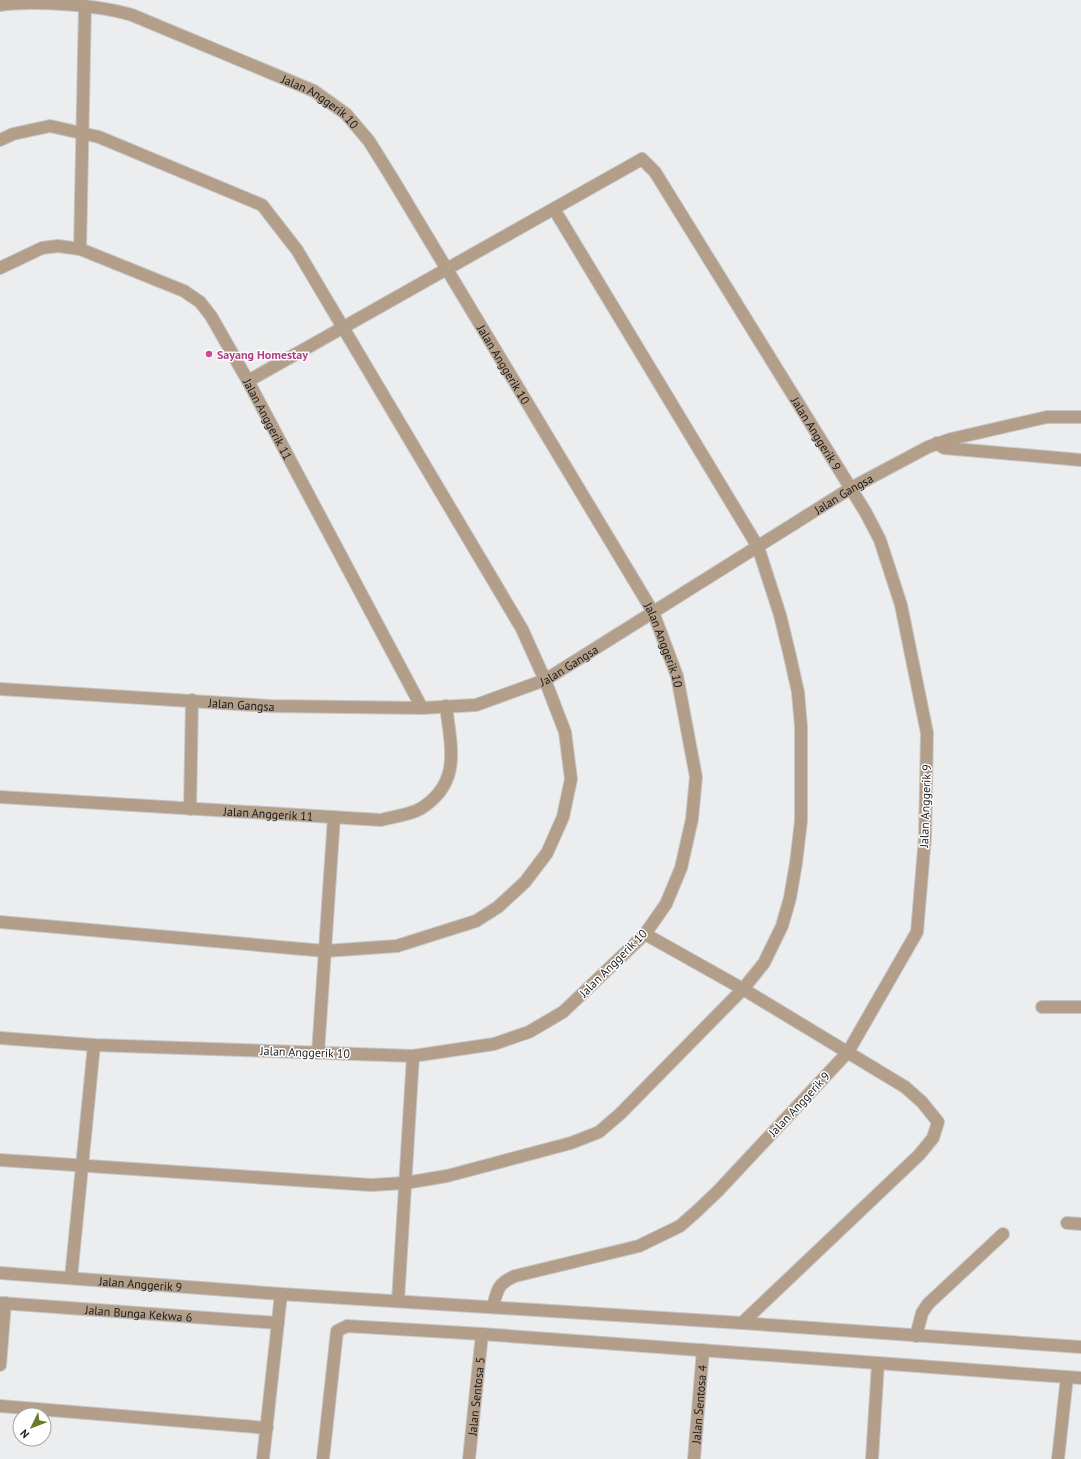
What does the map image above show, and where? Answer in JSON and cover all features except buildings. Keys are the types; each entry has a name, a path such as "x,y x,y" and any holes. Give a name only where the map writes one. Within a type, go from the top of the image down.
{"street":[{"name":"Jalan Anggerik 10","path":"0,5 34,2 110,9 132,15 314,91 346,114 369,141 653,612 677,676 696,777 692,820 681,868 666,904 645,934 563,1012 529,1032 494,1044 413,1056 94,1045 0,1038"},
{"path":"80,249 85,6"},
{"path":"0,140 13,134 50,126 99,137 262,205 297,250 522,630 565,732 571,779 563,817 547,853 525,882 498,907 476,921 397,946 325,951 0,922"},
{"name":"Jalan Anggerik 9","path":"493,1307 498,1288 506,1280 515,1276 638,1246 680,1226 718,1191 848,1052 917,932 925,836 927,733 901,605 880,540 851,488 656,172 642,159 554,209"},
{"path":"0,1160 371,1185 405,1183 447,1176 571,1143 599,1132 620,1114 743,989 764,963 782,926 790,898 801,821 801,727 798,692 780,616 758,546 554,209 248,381"},
{"name":"Jalan Anggerik 11","path":"0,268 42,248 58,246 80,249 184,291 200,302 211,316 248,381 422,708"},
{"name":"Jalan Gangsa","path":"0,689 270,706 422,708 476,705 544,680 851,488 937,443 1047,417 1081,417"},
{"path":"937,443 944,448 1081,460"},
{"path":"190,809 192,700"},
{"name":"Jalan Anggerik 11","path":"0,797 381,820 419,809 443,789 450,772 452,754 446,706"},
{"path":"318,1053 334,817"},
{"path":"645,934 743,989 905,1087 922,1102 938,1122 933,1138 919,1155 742,1323"},
{"path":"1042,1007 1081,1007"},
{"path":"71,1278 94,1045"},
{"path":"398,1301 413,1056"},
{"path":"1067,1223 1081,1224"},
{"path":"916,1336 922,1313 928,1304 1003,1234"},
{"name":"Jalan Anggerik 9","path":"0,1272 281,1294 742,1323 1081,1347"},
{"path":"263,1459 281,1294"},
{"path":"0,1365 2,1303"},
{"name":"Jalan Bunga Kekwa 6","path":"2,1303 278,1323"},
{"path":"324,1459 337,1331 348,1326 482,1334 1081,1378"},
{"name":"Jalan Sentosa 5","path":"469,1459 482,1334"},
{"name":"Jalan Sentosa 4","path":"694,1459 703,1350"},
{"path":"872,1459 878,1363"},
{"path":"1058,1459 1067,1377"},
{"path":"0,1406 267,1428"}],"place":[{"name":"Sayang Homestay","path":"209,354"}]}
